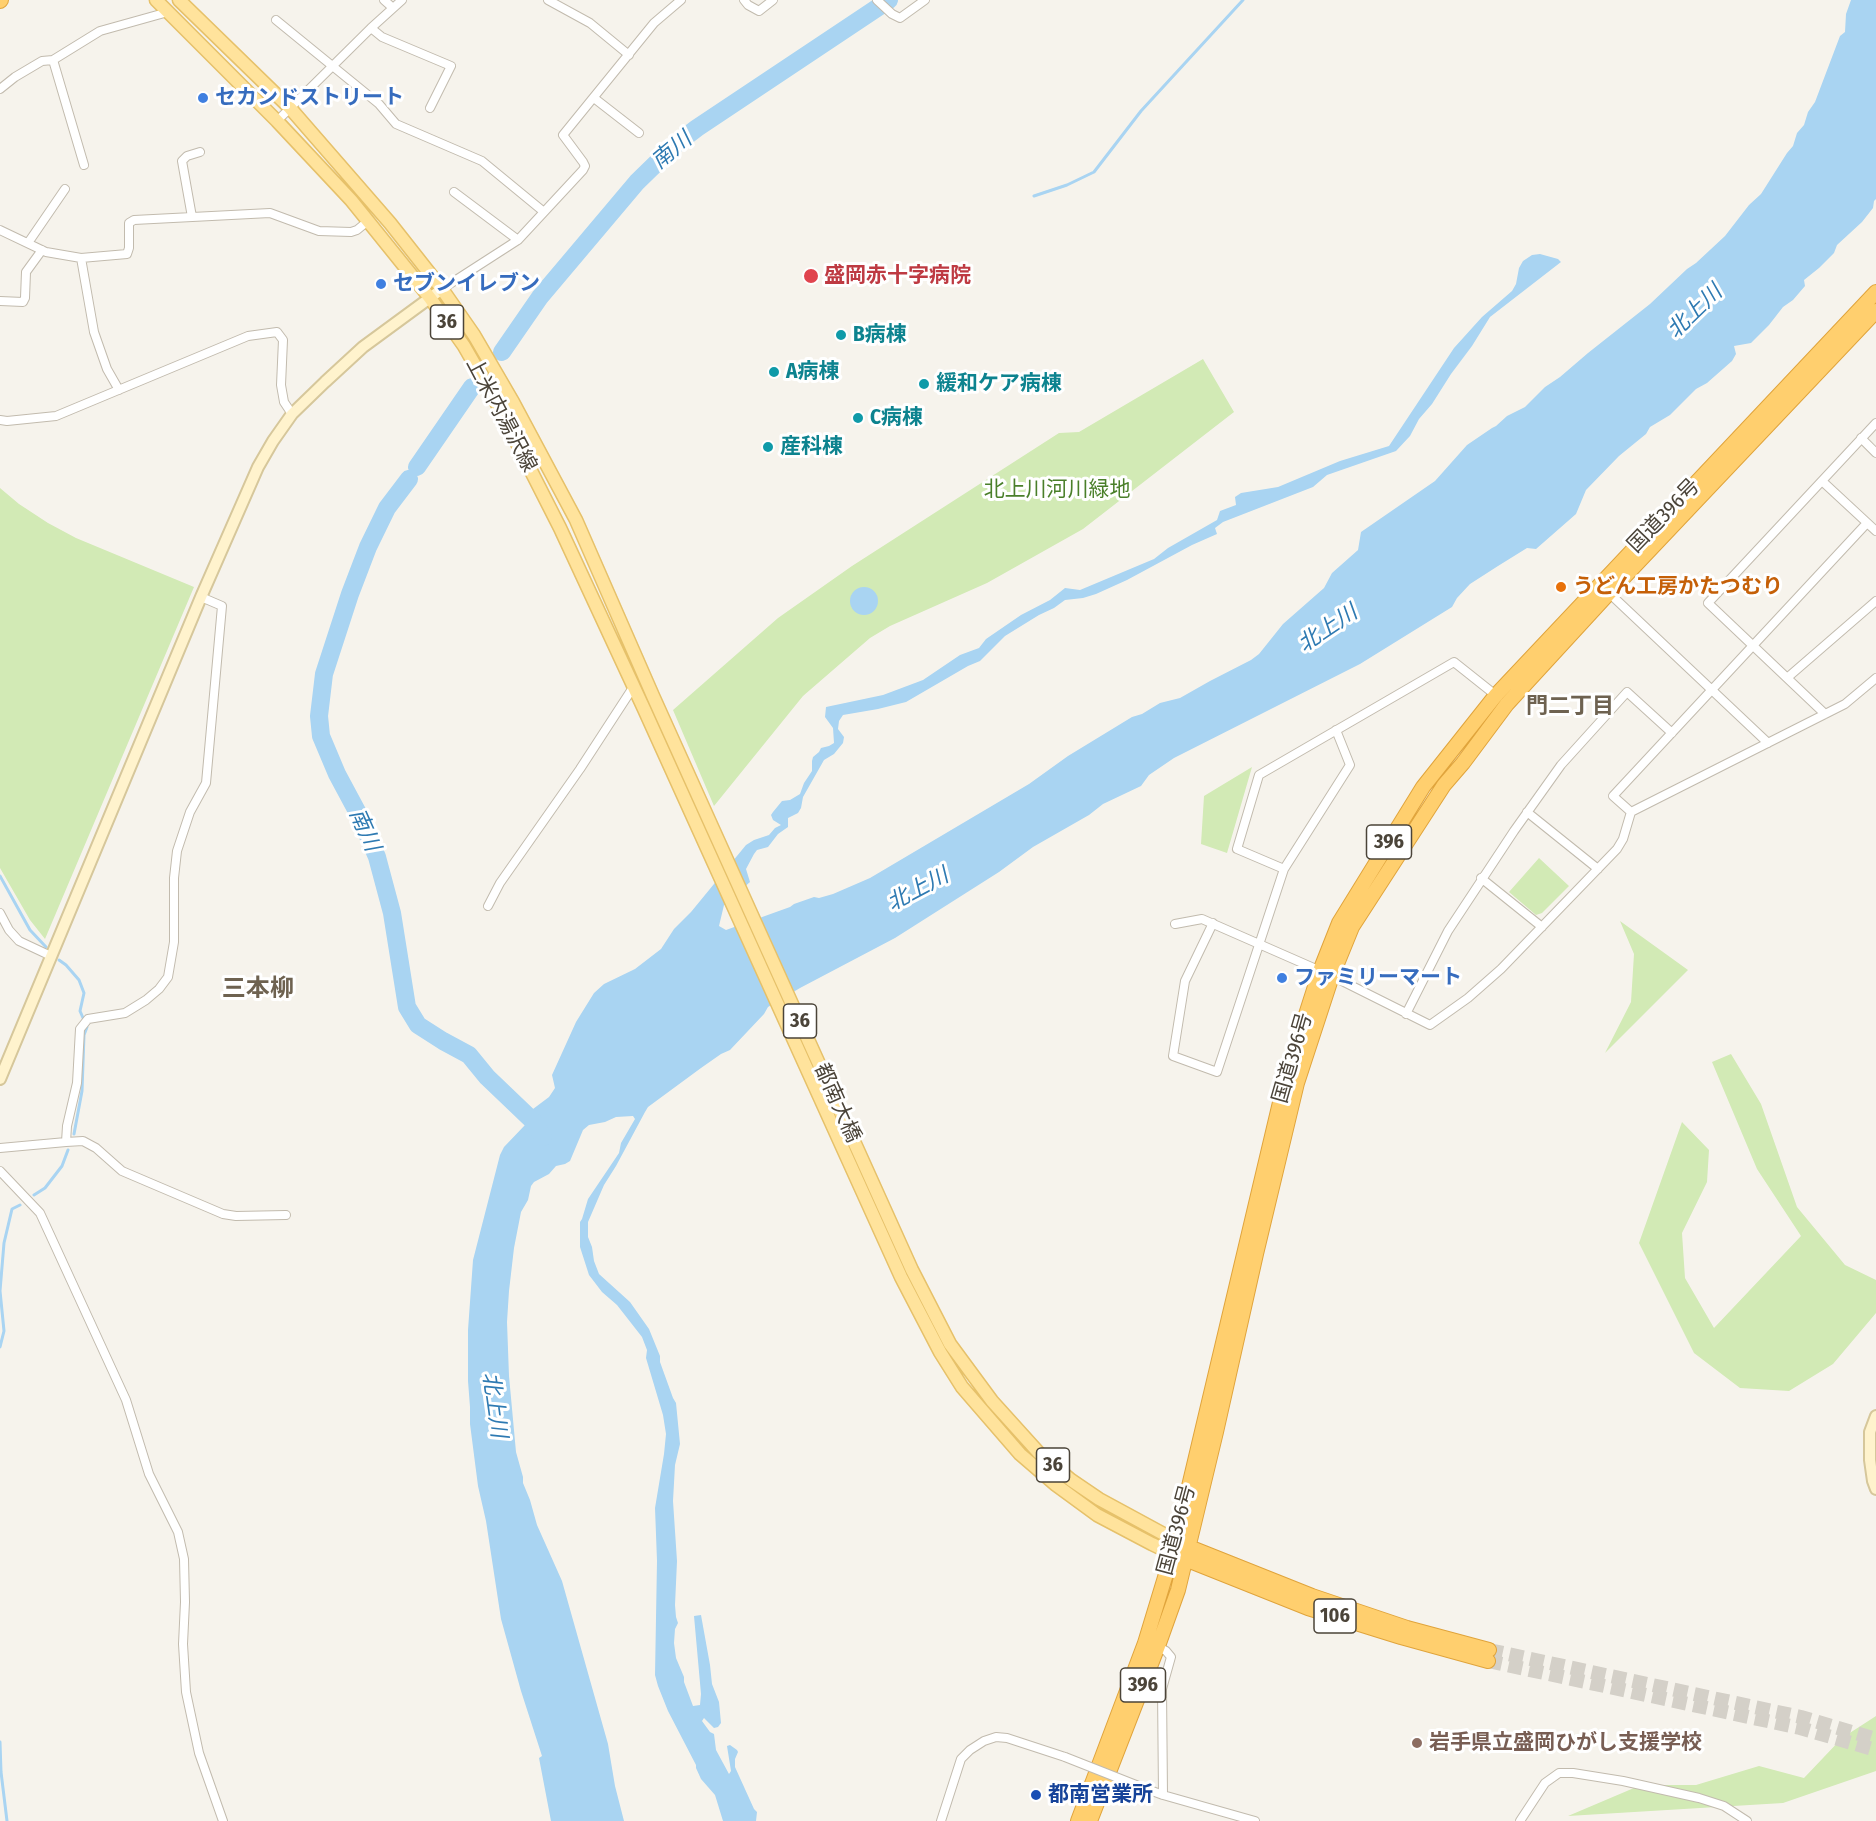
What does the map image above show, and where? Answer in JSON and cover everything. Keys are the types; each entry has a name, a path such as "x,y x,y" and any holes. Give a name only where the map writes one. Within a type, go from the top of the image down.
{"highway":[{"name":"国道396号","path":"1090,1821 1152,1644 1181,1551 1326,974 1352,927 1444,785 1463,763 1501,700 1876,292"},
{"name":"国道396号","path":"1604,589 1876,311"},
{"name":"106","path":"1181,1551 1308,1608 1401,1637 1488,1655"},
{"name":"国道396号","path":"1078,1821 1152,1644"}],"main road":[{"name":"上米内湯沢線","path":"156,0 277,121 351,200 430,298 464,346 495,400 560,528 644,709"},
{"name":"上米内湯沢線","path":"179,0 290,108 390,223 442,289 474,336 513,402 576,520 653,696"},
{"name":"都南大橋","path":"653,696 945,1348"},
{"name":"都南大橋","path":"644,709 901,1277 945,1348"},
{"name":"36","path":"945,1348 962,1387 1020,1454 1056,1485 1097,1515 1181,1551"}],"street":[{"path":"384,0 393,8"},
{"path":"277,121 371,27 402,0"},
{"path":"548,0 590,23 629,55"},
{"path":"0,1079 201,597 258,467 273,441 292,414 363,347 442,289 518,240 583,170 585,166 583,162 563,135 654,23 681,0"},
{"path":"744,0 759,11 773,0"},
{"path":"877,0 900,18 925,0"},
{"path":"0,89 42,61 53,60 100,31 168,12"},
{"path":"276,20 379,104 396,124 482,160 544,212"},
{"path":"371,27 382,37 451,66 430,108"},
{"path":"53,60 84,165"},
{"path":"594,98 639,133"},
{"path":"192,217 182,161 187,156 200,152"},
{"path":"28,243 65,189"},
{"path":"454,192 518,240"},
{"path":"0,230 42,250 81,258 127,254 131,221 270,213 319,231 351,232 368,221"},
{"path":"0,300 23,302 26,272 42,250"},
{"path":"81,258 94,332 107,369 119,390"},
{"path":"0,420 56,416 248,336 277,332 283,340 281,385 284,402 292,414"},
{"path":"1825,714 1708,603 1876,423"},
{"path":"1861,438 1876,453"},
{"path":"1822,481 1876,531"},
{"path":"1631,812 1613,796 1867,523"},
{"path":"1604,589 1768,743"},
{"path":"66,1142 67,1126 78,1083 80,1029 88,1019 125,1013 146,1000 168,977 174,942 174,878 177,851 190,812 206,783 222,606 201,597"},
{"path":"1787,678 1876,601"},
{"path":"1284,869 1237,849 1259,775 1454,662 1501,700"},
{"path":"1175,924 1202,919 1326,974 1430,1025 1468,998 1501,969 1617,849 1623,839 1631,812 1845,704 1876,678"},
{"path":"488,906 500,883 580,769 634,686"},
{"path":"1406,1014 1448,931 1481,878 1561,765 1627,692 1672,733"},
{"path":"1213,924 1185,981 1173,1056 1217,1072 1284,869 1350,765 1336,730"},
{"path":"1527,812 1598,869"},
{"path":"1481,878 1542,927"},
{"path":"0,913 9,930 19,941 51,956"},
{"path":"0,1148 83,1141 96,1148 122,1171 223,1214 286,1215"},
{"path":"0,1171 40,1213 126,1400 149,1474 178,1532 184,1559 183,1644 186,1692 200,1753 223,1821"},
{"path":"1876,1416 1870,1432 1870,1460 1876,1489"},
{"path":"1152,1644 1166,1651 1171,1657 1162,1689 1163,1796"},
{"path":"941,1821 957,1767 962,1759 970,1750 996,1737 1021,1741 1163,1796 1255,1821"},
{"path":"1520,1821 1545,1783 1559,1773 1573,1773 1623,1781 1699,1798 1724,1806 1747,1821"}],"green space":[{"name":"北上川河川緑地","path":"1203,359 1234,412 1083,529 987,583 890,626 870,638 803,696 714,806 673,710 778,618 852,566 1059,433 1079,432"},
{"path":"0,488 19,504 76,538 194,587 45,939 30,920 0,868"},
{"path":"1252,767 1227,853 1201,844 1204,796"},
{"path":"1539,858 1569,886 1542,913 1536,915 1509,892"},
{"path":"1620,921 1688,970 1605,1053 1631,1002 1634,954"},
{"path":"1731,1054 1761,1104 1797,1207 1845,1265 1876,1280 1876,1313 1833,1364 1789,1391 1740,1388 1694,1353 1639,1243 1682,1122 1709,1150 1707,1182 1682,1233 1685,1278 1714,1328 1801,1236 1757,1169 1712,1062"},
{"path":"1876,1716 1876,1771 1783,1803 1568,1816 1641,1785 1696,1785 1759,1766 1804,1778 1842,1738"}],"water":[{"name":"北上川","path":"1851,0 1876,0 1876,199 1873,208 1862,222 1837,245 1834,253 1804,280 1805,286 1751,343 1734,346 1736,354 1732,361 1707,383 1696,389 1670,415 1650,427 1646,434 1619,456 1586,490 1576,514 1536,549 1527,548 1470,584 1452,607 1360,664 1174,758 1149,775 1141,786 1103,804 1089,815 1033,847 999,872 895,938 768,1007 730,1050 721,1054 648,1107 604,1185 588,1222 588,1237 599,1274 630,1302 649,1329 676,1403 680,1444 675,1465 673,1501 677,1561 675,1605 678,1623 674,1643 676,1658 693,1706 700,1705 694,1616 701,1615 712,1684 719,1702 721,1723 714,1728 704,1718 702,1721 714,1734 716,1750 729,1774 731,1771 727,1746 730,1745 737,1750 735,1767 757,1812 756,1821 723,1821 715,1795 701,1779 658,1686 655,1675 657,1561 655,1508 666,1434 663,1415 642,1337 589,1275 580,1247 580,1222 588,1199 619,1153 621,1143 635,1119 633,1116 616,1117 589,1125 583,1130 570,1161 556,1166 549,1174 531,1186 528,1200 521,1212 514,1248 507,1322 516,1452 523,1483 537,1525 562,1581 608,1744 624,1821 551,1821 539,1758 542,1756 501,1619 486,1521 478,1486 470,1424 468,1330 473,1260 500,1155 504,1147 525,1125 533,1109 549,1097 555,1088 552,1075 576,1022 594,993 604,984 635,969 661,949 674,929 691,912 746,845 769,835 781,825 773,820 771,815 782,801 790,800 800,794 812,771 813,757 821,748 834,743 833,728 825,717 826,707 883,695 923,680 960,655 979,648 986,639 1021,615 1050,600 1065,588 1080,590 1154,559 1168,548 1217,520 1220,511 1236,505 1235,497 1241,493 1278,487 1340,461 1389,446 1454,348 1482,317 1512,291 1523,261 1532,255 1540,254 1558,259 1561,262 1490,317 1432,404 1419,419 1410,436 1396,451 1327,475 1313,487 1223,522 1215,528 1217,534 1096,594 1065,600 1005,636 980,661 906,702 843,715 838,729 844,737 843,743 834,754 824,760 803,797 798,813 788,818 788,827 778,834 768,847 757,850 754,854 746,869 750,882 724,905 719,926 726,930 814,897 833,894 870,878 1029,784 1068,756 1132,717 1160,703 1180,698 1259,654 1283,624 1324,588 1332,573 1358,550 1361,532 1435,481 1467,445 1507,416 1525,407 1545,387 1650,304 1725,236 1749,205 1761,194 1793,146 1797,133 1804,125 1808,112 1815,102 1840,36 1845,32 1846,14"},
{"path":"864,587 874,591 878,601 874,611 864,615 854,611 850,601 854,591"}],"waterway":[{"name":"南川","path":"502,352 540,297 637,182 676,144 889,0"},
{"path":"1034,196 1067,185 1094,172 1141,111 1243,0"},
{"name":"南川","path":"417,467 472,387"},
{"name":"南川","path":"409,479 387,508 368,547 350,594 324,674 319,716 321,736 377,857 392,913 407,1007 418,1025 469,1055 487,1077 533,1121 543,1137"},
{"path":"0,876 30,930 46,947"},
{"path":"59,960 79,980 84,993 80,1011 87,1027 84,1035 82,1091 74,1134"},
{"path":"34,1195 45,1188 62,1166 68,1150"},
{"path":"0,1347 4,1331 0,1291 4,1243 12,1209 20,1205"},
{"path":"0,1742 7,1821"}],"tunnel":[{"path":"1489,1650 1801,1717 1876,1739"},
{"path":"1488,1661 1800,1728 1876,1750"}],"place":[{"name":"セカンドストリート","path":"203,98"},
{"name":"盛岡赤十字病院","path":"811,276"},
{"name":"セブンイレブン","path":"381,284"},
{"name":"B病棟","path":"841,335"},
{"name":"A病棟","path":"774,372"},
{"name":"緩和ケア病棟","path":"924,384"},
{"name":"C病棟","path":"858,418"},
{"name":"産科棟","path":"768,447"},
{"name":"うどん工房かたつむり","path":"1561,587"},
{"name":"ファミリーマート","path":"1282,978"},
{"name":"岩手県立盛岡ひがし支援学校","path":"1417,1743"},
{"name":"都南営業所","path":"1036,1795"}],"district":[{"name":"門二丁目","path":"1570,707"},
{"name":"三本柳","path":"258,989"}]}
